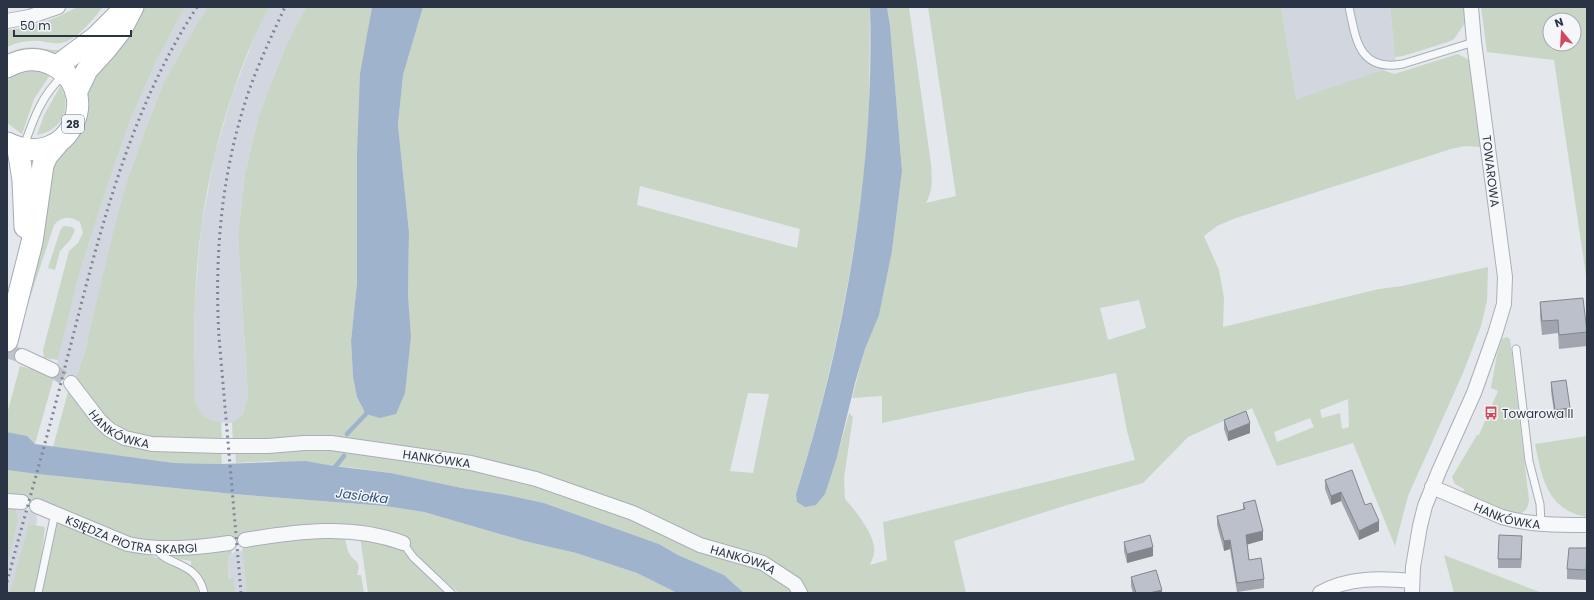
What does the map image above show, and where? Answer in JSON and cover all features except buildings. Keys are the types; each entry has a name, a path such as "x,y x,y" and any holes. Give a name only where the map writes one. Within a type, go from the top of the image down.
{"main road":[{"path":"7,67 17,62 30,59 44,61 61,70 126,7"},
{"name":"28","path":"76,93 87,70 121,30 133,7"},
{"name":"28","path":"9,335 35,226 43,165 47,156 68,133 75,120 78,107 76,93 72,82 61,70"},
{"name":"28","path":"28,257 25,233 23,180 16,147 42,150 58,143"}],"street":[{"path":"7,21 29,17 58,7"},
{"name":"TOWAROWA","path":"1412,587 1420,526 1432,487 1474,393 1504,304 1505,277 1474,42 1471,7"},
{"path":"22,356 52,370"},
{"name":"HANKÓWKA","path":"71,383 100,421 110,430 125,438 152,444 205,446 268,446 304,443 331,444 471,463 536,478 633,513 700,545 763,563 795,584 800,593"},
{"name":"HANKÓWKA","path":"1432,487 1511,520 1587,525"},
{"path":"7,501 22,502"},
{"name":"KSIĘDZA PIOTRA SKARGI","path":"37,506 128,544 157,548 184,548 229,543"},
{"path":"245,540 305,532 335,530 368,533 403,543"},
{"path":"1320,593 1331,587 1359,580 1390,578 1412,587"}],"lane":[{"path":"1349,7 1355,38 1360,49 1366,56 1383,65 1403,64 1474,42"},
{"path":"16,147 61,70"},
{"path":"1516,349 1529,461 1540,504 1541,523"},
{"path":"38,593 54,513"},
{"path":"403,543 413,557 451,593"},
{"path":"157,548 162,555 188,568 200,583 204,593"}],"shaded area":[{"path":"185,7 208,7 196,25 163,84 127,181 85,351 75,381 56,368 79,274 130,120 156,61"},
{"path":"269,7 306,7 285,48 259,115 245,174 238,236 248,395 243,414 234,423 212,422 201,415 195,400 195,299 201,229 214,158 232,95 257,31"},
{"path":"1281,7 1390,7 1396,66 1296,99"},
{"path":"17,509 36,511 37,520 20,593 7,593 7,543"},
{"path":"245,550 250,593 231,593 228,558 234,552"}],"green space":[{"path":"77,7 103,7 91,22 71,40 62,43 27,41 7,47 7,30 44,22"},
{"path":"111,7 115,7 102,21 60,53 48,52 7,56 8,53 12,51 28,47 63,50 96,24"},
{"path":"145,7 185,7 156,61 130,120 79,274 58,360 44,358 43,350 69,251 78,243 83,233 80,222 69,218 60,220 54,225 29,301 41,245 49,164 79,132 85,119 88,107 88,85"},
{"path":"208,7 269,7 253,41 226,112 208,187 197,262 195,300 195,400 199,410 207,419 221,422 222,443 160,442 116,430 75,381 85,351 127,181 163,84 196,25"},
{"path":"306,7 372,7 369,23 357,283 351,341 353,376 411,336 408,295 409,232 398,125 403,75 423,7 870,7 868,135 859,217 845,297 828,377 808,455 796,494 837,457 849,413 853,417 844,478 845,499 864,524 872,539 874,556 870,565 887,560 883,522 1135,460 1127,431 1116,373 882,423 882,396 852,398 865,349 879,314 892,251 902,171 890,25 887,7 909,7 932,175 932,184 926,203 956,196 928,7 1281,7 1296,99 1383,70 1394,74 1458,54 1469,60 1480,147 1465,146 1451,149 1236,218 1217,226 1204,236 1219,270 1224,298 1223,327 1379,289 1402,286 1488,267 1487,301 1481,326 1463,373 1408,496 1395,546 1353,443 1277,466 1252,408 1188,437 1143,483 954,541 966,593 806,593 792,575 473,460 233,443 232,423 243,414 248,395 238,236 245,174 259,115 285,48","holes":["640,186 800,229 797,248 637,205","1139,300 1146,328 1108,340 1100,308","748,393 769,394 753,473 730,471","1348,399 1349,427 1342,429 1340,413 1322,418 1320,410","1310,418 1314,427 1277,442 1274,432"]},
{"path":"1390,7 1464,7 1465,23 1454,39 1448,42 1403,56 1395,57"},
{"path":"1481,7 1587,7 1587,282 1554,60 1487,52"},
{"path":"39,70 50,75 34,99 22,134 7,123 7,81 14,75 22,72"},
{"path":"61,85 65,102 65,109 62,117 53,129 46,133 37,135 44,115"},
{"path":"62,227 72,227 75,230 71,239 60,251 55,270 48,268 60,231"},
{"path":"1507,337 1510,339 1529,500 1525,511 1514,514 1463,494 1464,489 1455,484 1452,477 1477,435 1479,435 1498,391 1491,388 1497,354 1502,339"},
{"path":"20,366 48,373 54,377 35,444 26,436 7,432 7,414"},
{"path":"69,388 104,430 221,449 222,464 174,463 53,447"},
{"path":"1587,436 1587,517 1574,513 1563,507 1555,500 1549,491 1540,469 1535,444"},
{"path":"304,448 381,454 512,477 759,566 797,593 744,593 724,575 678,555 659,544 544,503 391,473 348,467 268,461 236,463 235,449"},
{"path":"7,470 233,494 385,506 424,512 524,541 576,553 637,573 677,593 459,593 422,562 403,540 389,535 245,537 167,545 117,535 44,503 22,497 7,495"},
{"path":"7,506 18,507 16,511 18,521 7,564"},
{"path":"62,521 173,564 190,574 196,582 199,593 41,593 57,523"},
{"path":"29,524 45,527 41,564 35,593 10,593"},
{"path":"344,533 349,553 358,563 357,575 361,575 364,593 247,593 242,544"},
{"path":"360,536 399,545 450,593 368,593"},
{"path":"231,546 232,553 228,558 229,579 234,578 235,593 207,593 202,578 191,566 191,561 178,559 165,552"},
{"path":"1444,555 1542,593 1454,593"}],"water":[{"path":"372,7 423,7 403,75 398,125 409,232 408,295 411,336 405,393 396,414 380,418 366,414 357,397 353,376 351,341 357,283 357,154 360,74"},
{"path":"870,7 887,7 890,25 902,171 892,251 879,315 865,349 837,457 825,494 816,505 805,507 797,502 796,494 829,375 853,254 862,192 870,69"},
{"name":"Jasiołka","path":"7,432 27,436 35,444 174,463 222,464 305,461 391,473 544,503 659,544 678,555 724,575 744,593 677,593 637,573 576,553 524,541 424,512 385,506 233,494 7,470"}],"waterway":[{"path":"347,434 366,414 367,409"},
{"path":"331,472 344,456"}],"tunnel":[{"path":"7,351 22,356"},
{"path":"52,370 71,383"}],"railway":[{"path":"7,582 89,274 116,181 132,136 151,92 172,48 197,7"},
{"path":"241,593 219,337 219,241 227,178 241,116 255,75 285,7"}],"place":[{"name":"Towarowa II","path":"1491,413"}]}
